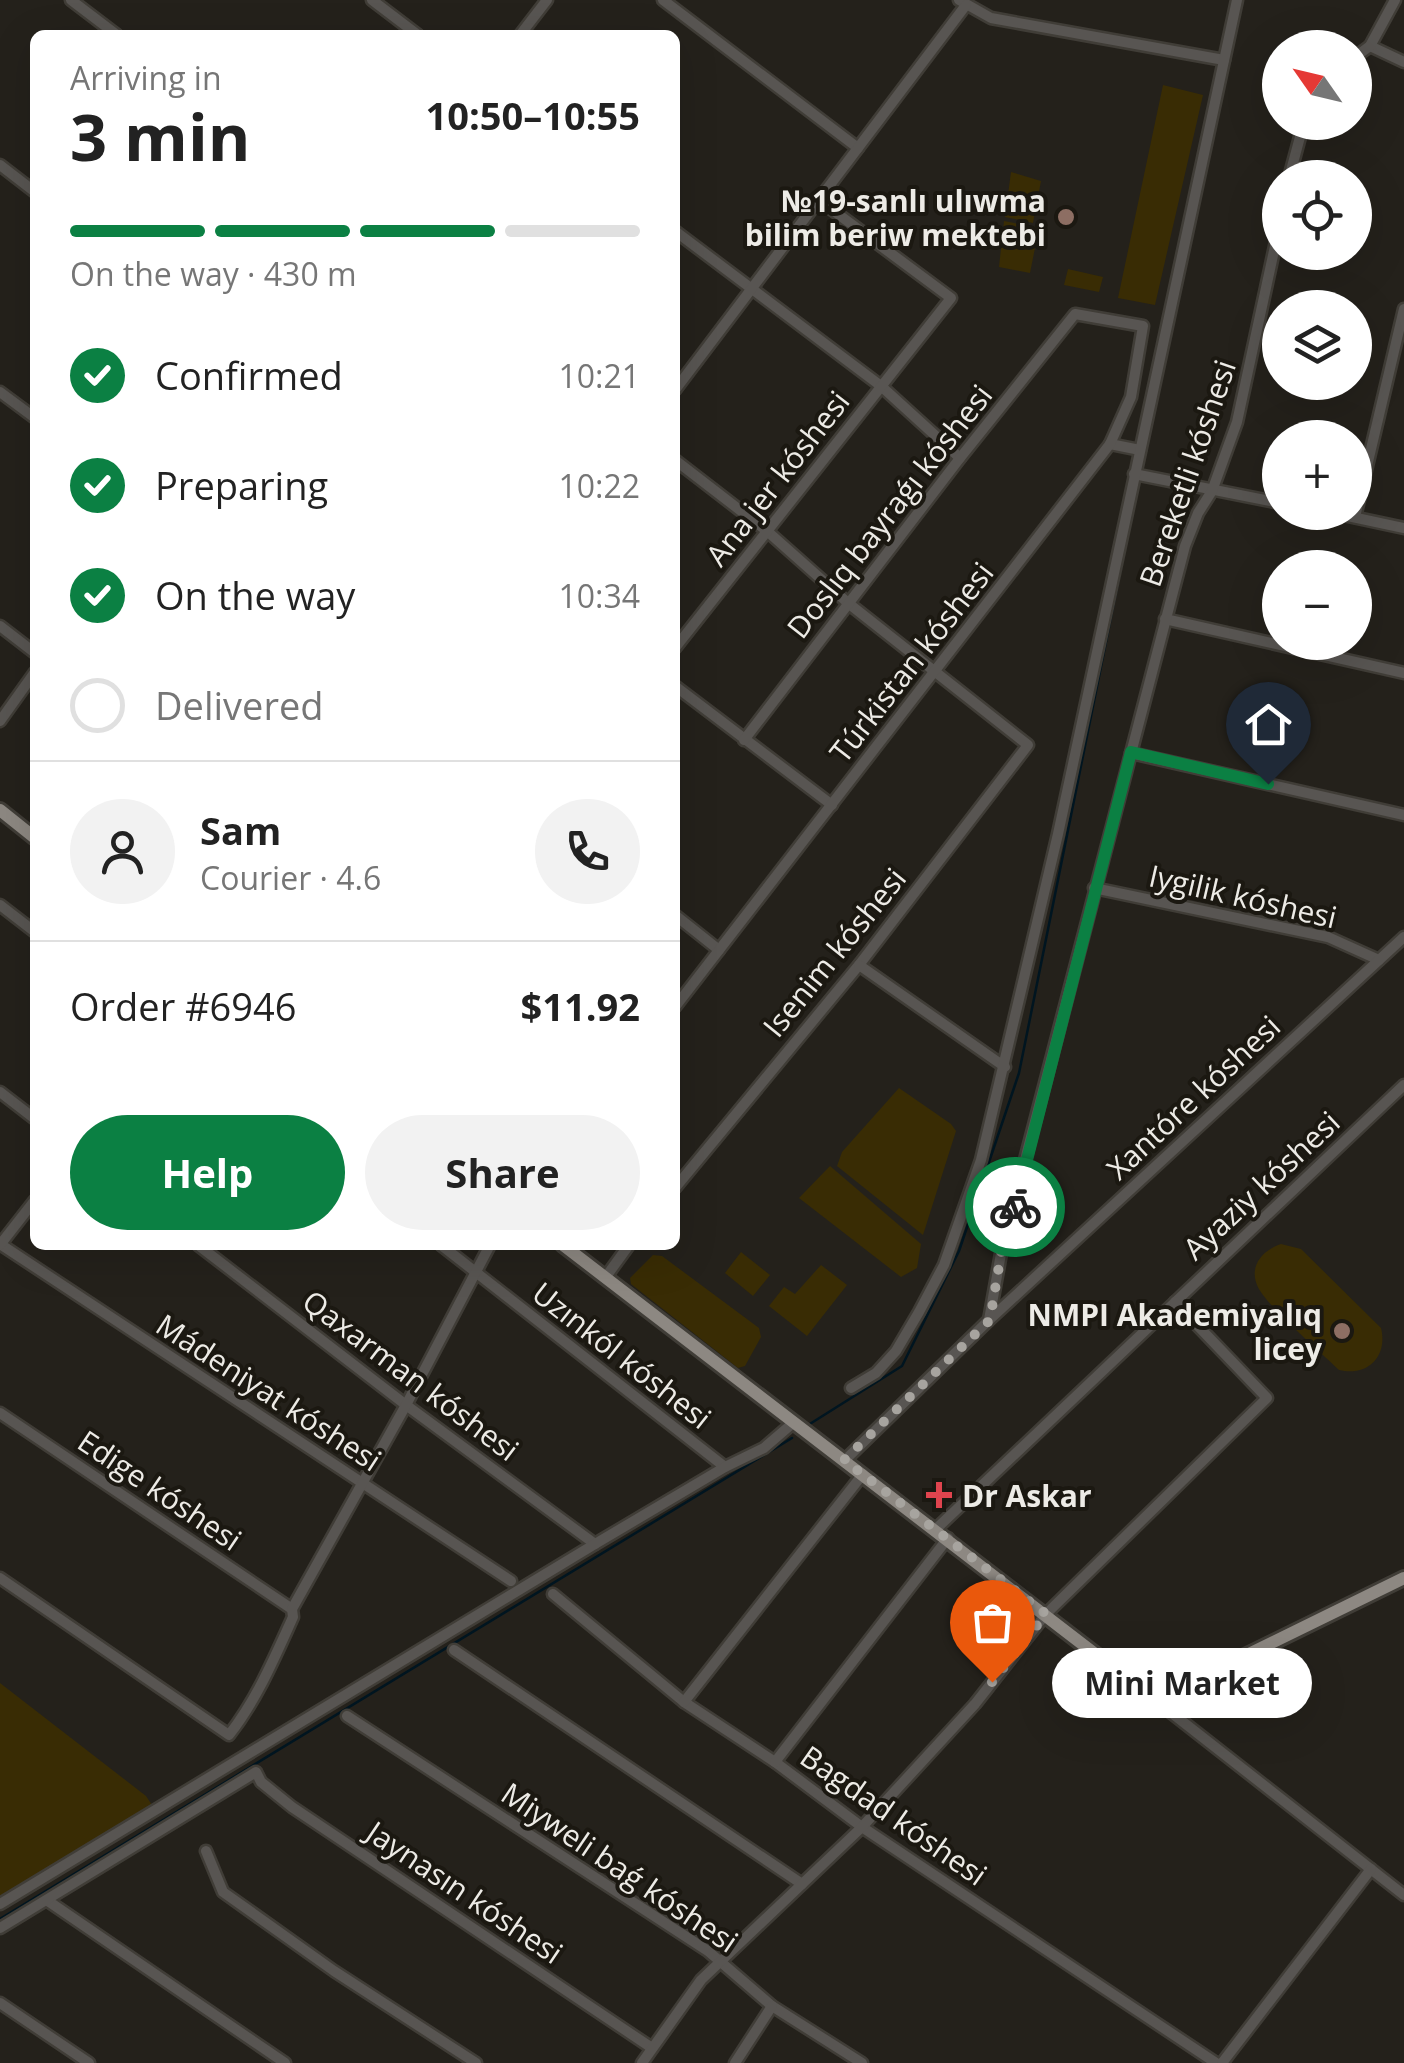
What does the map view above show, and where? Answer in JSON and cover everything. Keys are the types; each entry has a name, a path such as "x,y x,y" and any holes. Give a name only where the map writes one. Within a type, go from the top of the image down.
{"main road":[{"path":"0,810 30,834"},
{"path":"569,1250 1155,1700 1404,1578"}],"street":[{"path":"71,0 110,30"},
{"path":"372,0 411,30"},
{"path":"524,30 547,0"},
{"path":"663,0 858,148"},
{"path":"851,1388 876,1372 896,1352 944,1266 981,1160 1005,1066 1237,0"},
{"path":"1372,42 1395,0"},
{"path":"680,384 858,148 962,2 992,18 1224,60"},
{"path":"1372,47 1404,62"},
{"path":"0,165 30,188"},
{"name":"Ana jer kóshesi","path":"680,642 951,298 819,200"},
{"name":"Ana jer kóshesi","path":"680,235 881,386 960,458"},
{"name":"Bereketli kóshesi","path":"990,1320 1002,1248 1165,619 1185,546 1212,490 1246,392 1271,270"},
{"path":"1372,449 1404,310"},
{"name":"Túrkistan kóshesi","path":"680,1000 1110,444 1131,397 1143,326 1075,314"},
{"name":"Doslıq bayraǵı kóshesi","path":"744,740 1075,314"},
{"path":"0,392 30,414"},
{"path":"1110,444 1140,450"},
{"path":"680,464 936,672"},
{"path":"1134,474 1262,500"},
{"path":"1372,521 1404,528"},
{"path":"1165,619 1404,674"},
{"path":"0,626 30,649"},
{"name":"Isenim kóshesi","path":"680,1182 859,966 1028,745 936,672"},
{"path":"0,721 30,679"},
{"path":"680,690 832,805"},
{"path":"1131,752 1404,815"},
{"name":"Iygilik kóshesi","path":"1094,888 1328,937 1379,960"},
{"path":"0,905 30,928"},
{"path":"680,919 719,950"},
{"name":"Xantóre kóshesi","path":"844,1460 1404,937"},
{"path":"859,966 1005,1066"},
{"name":"Ayaziy kóshesi","path":"936,1528 1404,1086"},
{"path":"0,1092 30,1115"},
{"path":"0,1245 30,1206"},
{"name":"Mádeniyat kóshesi","path":"0,1245 510,1581"},
{"name":"Qaxarman kóshesi","path":"204,1250 595,1544"},
{"name":"Uzınkól kóshesi","path":"448,1250 725,1467"},
{"path":"0,1578 228,1735 247,1712 293,1617 292,1609 487,1250"},
{"path":"604,1278 625,1250"},
{"path":"642,2063 701,1980 862,1827 975,1704 1046,1614 1267,1398 1174,1302"},
{"name":"Edige kóshesi","path":"0,1412 292,1609"},
{"path":"0,1904 595,1544 764,1448 794,1423"},
{"path":"684,1702 864,1474"},
{"path":"775,1762 948,1538"},
{"name":"Bagdad kóshesi","path":"554,1594 684,1702 775,1762 862,1827 1219,2063"},
{"path":"454,1650 802,1884"},
{"path":"1155,1700 1404,1895"},
{"name":"Miyweli baǵ kóshesi","path":"347,1716 722,1962 772,2006 862,2063"},
{"name":"Jaynasın kóshesi","path":"48,1901 256,1772 261,1782 292,1808 652,2048"},
{"path":"206,1851 223,1892 334,1971 476,2063"},
{"path":"1219,2063 1371,1870"},
{"path":"0,1928 48,1901 285,2063"},
{"path":"0,2003 89,2063"},
{"path":"735,2063 772,2006"}],"shaded area":[{"path":"1163,85 1203,95 1155,305 1118,298"},
{"path":"1011,172 1041,181 1033,223 1005,217"},
{"path":"1004,221 1046,229 1043,244 1036,243 1030,273 999,267"},
{"path":"1068,269 1103,277 1099,292 1064,285"},
{"path":"899,1088 956,1131 923,1235 837,1166 842,1152"},
{"path":"830,1166 921,1244 917,1268 901,1277 799,1198"},
{"path":"1281,1244 1301,1249 1381,1328 1381,1347 1374,1362 1359,1370 1339,1370 1262,1293 1255,1278 1256,1265 1263,1254"},
{"path":"741,1252 770,1275 753,1296 725,1273"},
{"path":"653,1255 662,1256 759,1328 761,1337 745,1366 738,1368 631,1284 630,1278"},
{"path":"821,1265 847,1285 807,1336 769,1306 784,1287 795,1294"},
{"path":"0,1683 146,1796 152,1805 0,1896"}],"waterway":[{"path":"805,1427 902,1366 959,1251 1019,1073 1132,513"},
{"path":"0,1919 792,1438"}],"way so far":[{"path":"992,1682 1046,1614 844,1460 990,1320 1002,1248 1015,1207"}],"place":[{"name":"№19-sanlı ulıwma bilim beriw mektebi","path":"1066,217"},
{"name":"NMPI Akademiyalıq licey","path":"1342,1331"},
{"name":"Dr Askar","path":"939,1495"},
{"name":"Mini Market","path":"992,1682"}],"route":[{"path":"1015,1207 1131,752 1268,784"}]}
